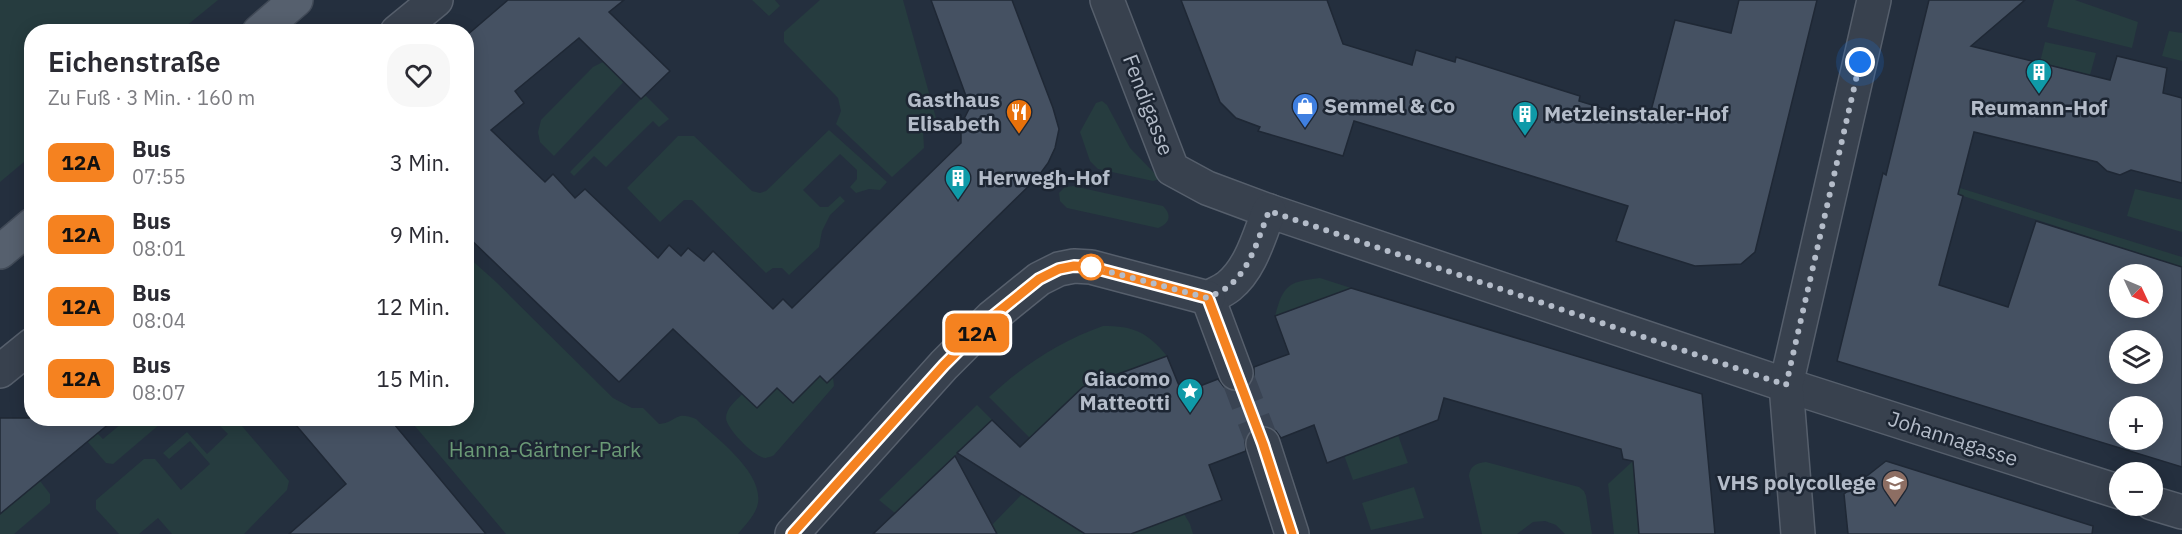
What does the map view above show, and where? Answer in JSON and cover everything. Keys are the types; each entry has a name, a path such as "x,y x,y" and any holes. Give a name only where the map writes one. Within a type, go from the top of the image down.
{"main road":[{"path":"268,24 296,0"},
{"path":"0,252 24,232"}],"street":[{"path":"407,24 436,0"},
{"name":"Fendigasse","path":"1107,0 1172,169 1207,188 1269,211 1786,385"},
{"path":"1798,534 1786,385 1874,0"},
{"path":"792,534 944,365 992,317 1039,279 1059,269 1074,266 1091,267 1208,298 1227,288 1236,280 1256,245 1269,211"},
{"path":"1208,298 1236,373"},
{"path":"0,371 24,352"},
{"name":"Johannagasse","path":"1786,385 2109,488"},
{"path":"1263,444 1292,534"},
{"path":"2163,507 2182,513"}],"green space":[{"path":"0,0 218,0 189,24 24,24 24,162 0,182"},
{"path":"752,0 775,0 780,6 769,16"},
{"path":"820,0 903,0 936,118 923,130 924,148 892,177 836,124 841,111 838,98 784,42 784,32"},
{"path":"2054,0 2075,0 2138,22 2132,48 2047,27"},
{"path":"2169,31 2182,33 2182,61 2162,56"},
{"path":"2045,42 2096,53 2090,75 2040,62"},
{"path":"603,62 613,62 632,73 554,156 540,142 538,132 541,120 593,67"},
{"path":"645,95 669,119 659,127 653,121 606,167 594,156 574,176 570,172"},
{"path":"1102,101 1107,105 1130,148 1160,179 1153,181 1098,169 1090,161 1080,132 1096,103"},
{"path":"829,130 887,182 880,190 869,189 856,193 850,187 857,179 857,170 840,154 803,190 820,207 828,207 840,196 845,201 830,215 822,231 819,247 789,275 782,268 773,268 766,273 692,200 684,200 660,222 627,188 678,136 694,136 752,191 760,193 766,191"},
{"path":"1073,186 1163,206 1169,216 1165,224 1158,228 1067,208 1060,201 1059,193 1065,187"},
{"path":"1960,188 2182,257 2182,267 1963,196 1958,194"},
{"path":"2135,189 2182,200 2182,232 2127,216"},
{"name":"Hanna-Gärtner-Park","path":"474,262 613,398 632,408 643,408 659,424 669,422 679,416 696,419 737,457 746,468 758,491 758,503 753,516 738,534 506,534 415,426 474,426"},
{"path":"1320,278 1351,288 1275,316 1284,291 1288,287 1301,281"},
{"path":"1103,326 1123,327 1139,332 1153,341 1167,356 1030,438 989,397 1042,356 1072,339"},
{"path":"820,376 833,377 834,386 773,455 765,458 754,453 735,435 727,423 728,411 742,394 757,408 777,388 793,403"},
{"path":"977,405 992,420 895,513 879,500"},
{"path":"119,426 158,426 113,464 106,463 87,441 97,433 103,439"},
{"path":"220,426 242,426 289,481 287,490 244,534 172,534 158,518 139,534 119,534 96,509 96,500 144,459 155,459 181,490 210,464 190,441 169,459 163,453 187,432 207,454 228,434"},
{"path":"1398,435 1408,463 1353,480 1344,455"},
{"path":"1633,461 1639,534 1614,534 1608,484"},
{"path":"1486,462 1579,487 1586,496 1592,534 1565,534 1556,525 1545,521 1533,522 1517,534 1482,534 1469,476 1474,466"},
{"path":"40,481 50,494 50,503 14,534 0,534 0,514"},
{"path":"1414,487 1424,518 1371,530 1362,503"},
{"path":"1022,494 1085,534 997,534 992,525"},
{"path":"1184,514 1193,534 1131,534"}],"building":[{"name":"Herwegh-Hof","path":"508,0 624,0 609,12 670,71 641,99 579,38 515,91 524,103 491,130 545,182 553,174 575,198 585,189 658,258 669,245 681,256 688,248 704,261 713,251 773,309 783,299 792,308 961,143 961,125 970,107 931,0 1012,0 1059,129 1055,148 1037,178 827,383 820,376 793,403 777,388 757,408 673,329 619,382 474,243 474,29"},
{"name":"Metzleinstaler-Hof","path":"1181,0 1327,0 1343,44 1412,65 1416,50 1455,62 1456,57 1580,96 1579,101 1648,122 1675,20 1731,33 1739,0 1817,0 1755,252 1741,264 1695,266 1616,241 1628,206 1387,131 1354,121 1343,156 1258,131 1260,127 1236,118 1220,102"},
{"path":"1929,0 2025,0 1971,46 2110,80 2117,56 2167,68 2163,93 2182,98 2182,183 2131,170 2120,175 2107,171 2097,162 1974,132 1958,194 1963,196 1939,285 2008,307 2036,221 2182,267 2182,467 2127,450 2163,450 2163,396 2109,396 2109,445 1837,361 1883,173 1886,175"},
{"path":"1351,288 1702,394 1715,534 1639,534 1633,461 1623,459 1621,449 1444,398 1438,420 1327,463 1314,425 1281,438 1268,426 1257,426 1250,431 1245,440 1246,451 1209,465 1222,500 1131,534 1085,534 957,453 992,420 1020,447 1083,387 1167,356 1182,393 1218,379 1224,387 1232,391 1243,390 1251,384 1254,367 1289,354 1275,316"},
{"path":"0,418 24,418 24,426 106,426 0,514"},
{"path":"297,426 396,426 486,534 289,534 346,484"},
{"path":"955,456 997,534 873,534"},
{"path":"1886,461 2093,526 2092,534 1848,534 1844,494"}],"tunnel":[{"path":"1236,373 1263,444"}],"bus line":[{"name":"12A","path":"792,534 944,365 992,317 1039,279 1059,269 1074,266 1091,267 1208,298 1263,444 1292,534"}],"place":[{"name":"Reumann-Hof","path":"2039,95"},
{"name":"Semmel & Co","path":"1305,129"},
{"name":"Gasthaus Elisabeth","path":"1019,135"},
{"name":"Metzleinstaler-Hof","path":"1525,137"},
{"name":"Herwegh-Hof","path":"958,201"},
{"name":"Giacomo Matteotti","path":"1190,414"},
{"name":"VHS polycollege","path":"1895,506"}],"route":[{"path":"1091,267 1208,298 1227,288 1236,280 1256,245 1269,211 1786,385 1860,62"}]}
